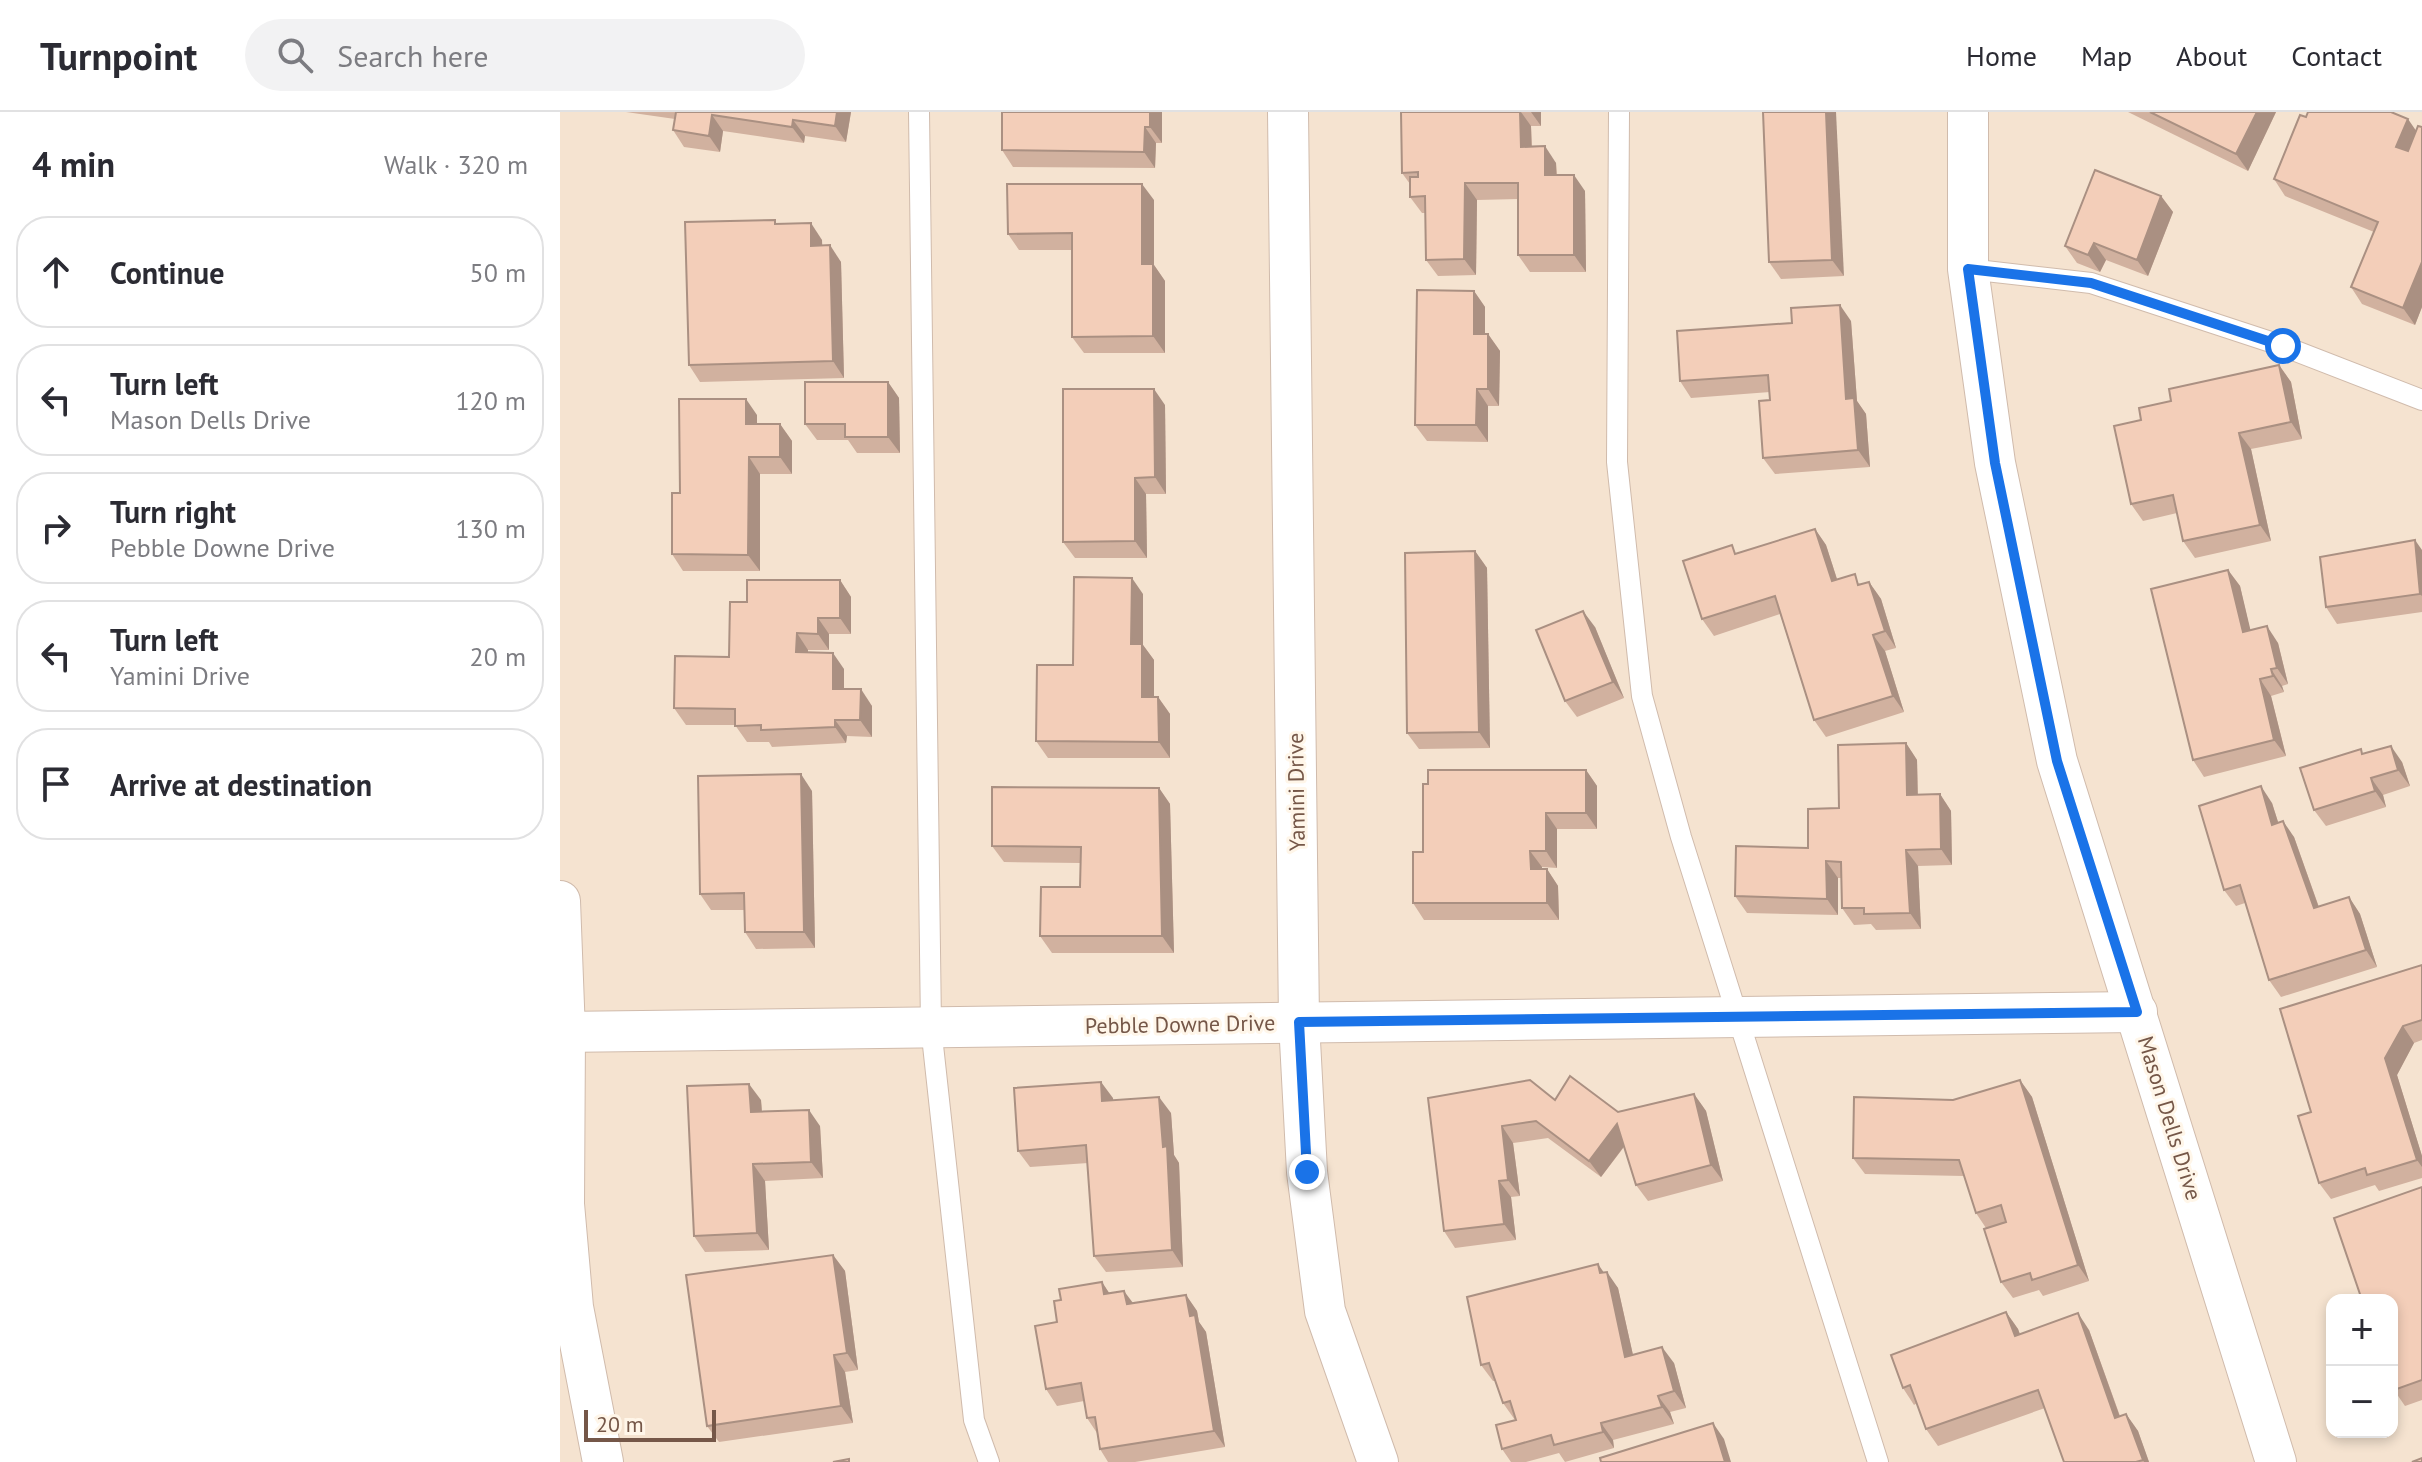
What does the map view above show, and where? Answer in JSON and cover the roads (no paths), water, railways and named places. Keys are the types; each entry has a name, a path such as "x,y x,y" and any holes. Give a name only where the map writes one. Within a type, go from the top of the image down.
{"street":[{"name":"Yamini Drive","path":"1288,112 1299,1022 1307,1172 1325,1311 1378,1462"},
{"name":"Mason Dells Drive","path":"1968,112 1968,269 1995,463 2057,761 2276,1462"},
{"path":"560,901 564,1204 573,1307 603,1462"},
{"name":"Pebble Downe Drive","path":"562,1032 2137,1012"}],"lane":[{"path":"919,112 931,1027 974,1420 989,1462"},
{"path":"1619,112 1617,462 1642,696 1681,837 1878,1462"},
{"path":"1968,269 2091,283 2283,346 2422,400"}]}
